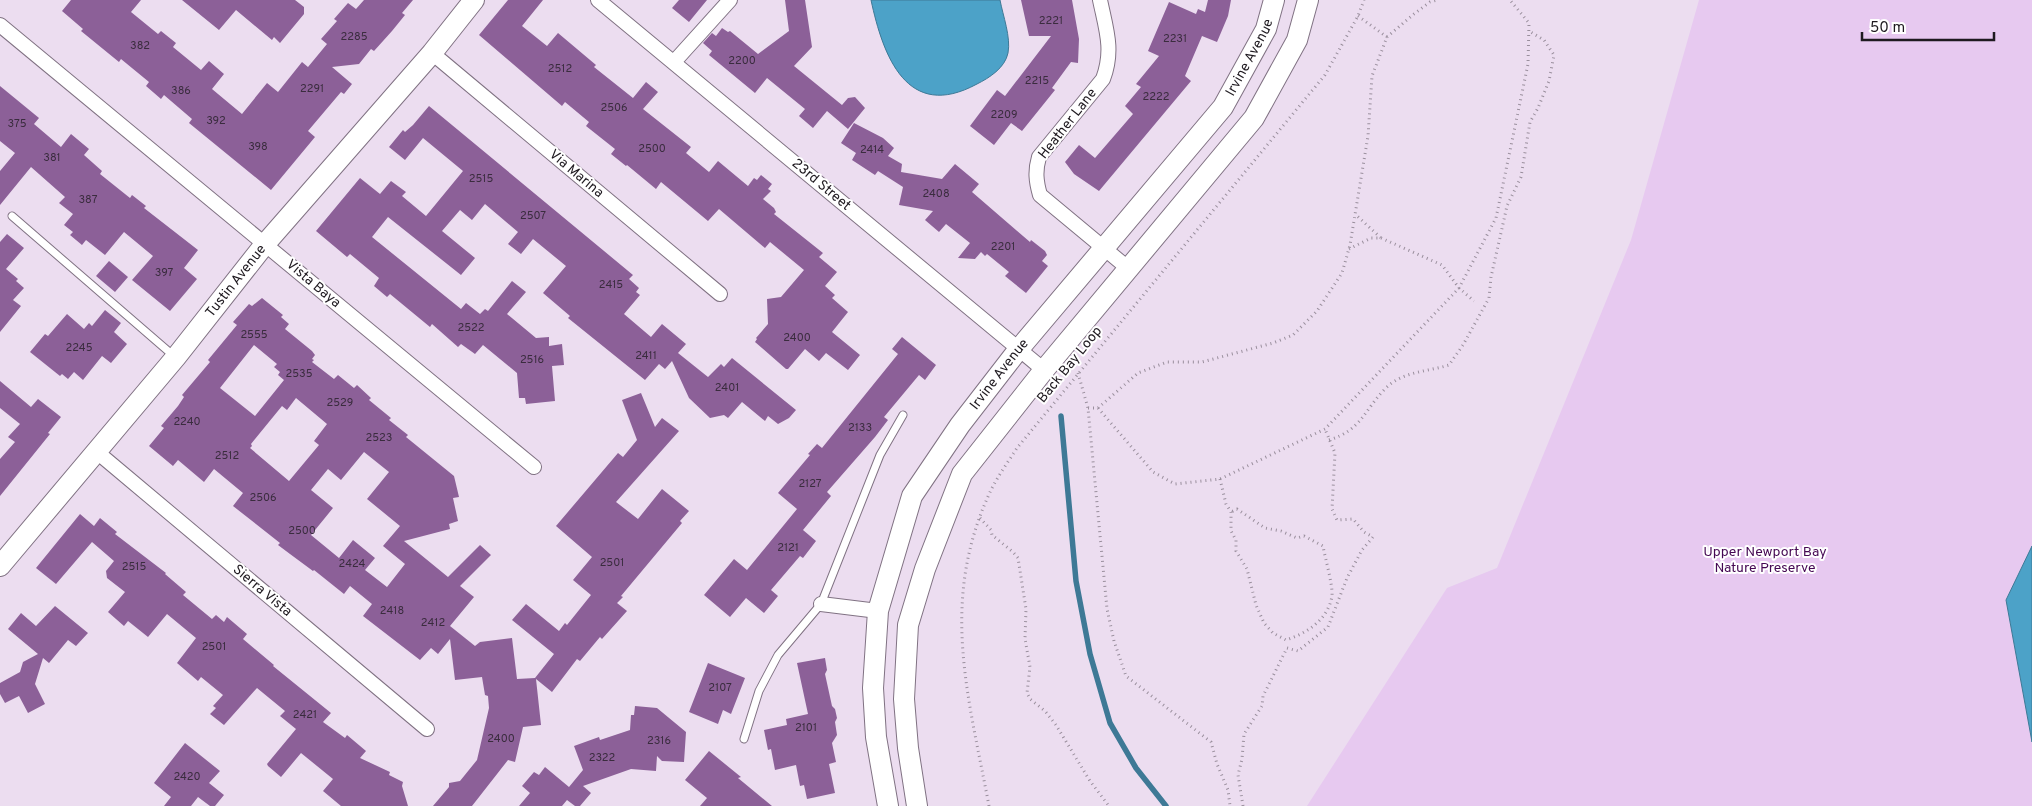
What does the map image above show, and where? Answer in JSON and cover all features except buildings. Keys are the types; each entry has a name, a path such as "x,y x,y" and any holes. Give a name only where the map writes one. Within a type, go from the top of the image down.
{"main road":[{"name":"Tustin Avenue","path":"3,556 97,452 176,357 265,244 432,53 474,0"},
{"name":"Irvine Avenue","path":"888,806 876,737 873,688 878,611 912,496 960,425 1018,350 1223,107 1266,29 1274,0"},
{"path":"917,806 908,748 904,699 908,625 925,569 962,474 1044,370 1254,118 1297,40 1308,0"}],"street":[{"name":"23rd Street","path":"598,0 1044,370"},
{"path":"674,62 730,0"},
{"name":"Heather Lane","path":"1100,0 1110,51 1108,66 1103,80 1039,157 1036,182 1040,195 1129,269"},
{"name":"Vista Baya","path":"0,25 534,467"},
{"name":"Via Marina","path":"432,53 720,294"},
{"name":"Sierra Vista","path":"97,452 427,730"},
{"path":"821,604 878,611"}],"lane":[{"path":"12,216 176,357"},
{"path":"744,739 759,691 778,655 821,604 880,455 903,415"}],"path":[{"name":"Back Bay Loop","path":"989,806 966,681 961,623 966,564 991,490 1017,448 1325,75 1358,16 1364,0"},
{"path":"1088,408 1098,408 1138,373 1167,362 1202,362 1273,343 1294,335 1317,312 1342,273 1368,136 1372,76 1387,37 1430,2 1437,0"},
{"path":"1098,408 1153,472 1175,484 1220,480 1325,429 1459,288 1496,218 1528,64 1529,23 1510,0"},
{"path":"1358,16 1387,37"},
{"path":"1329,440 1341,436 1364,418 1385,388 1407,374 1449,365 1463,345 1489,298 1491,277 1507,206 1521,177 1530,122 1549,81 1554,55 1544,40 1529,30"},
{"path":"1354,214 1381,238 1442,266 1459,288 1474,301"},
{"path":"1348,249 1371,238 1381,238"},
{"path":"1078,373 1088,408 1107,609 1114,641 1126,676 1211,742 1217,764 1228,790 1230,806"},
{"path":"1243,806 1238,775 1242,759 1244,734 1262,706 1263,696 1287,648 1298,651 1328,628 1347,578 1362,550 1373,537 1364,532 1353,519 1337,520 1332,509 1335,453 1325,429"},
{"path":"1220,480 1226,504 1231,512 1231,531 1236,540 1236,551 1247,569 1256,605 1264,623 1273,633 1286,640 1304,634 1317,624 1328,608 1332,595 1323,546 1304,536 1297,538 1281,531 1265,528 1238,509 1231,512"},
{"path":"980,518 991,530 992,536 1018,558 1026,609 1026,639 1030,667 1027,693 1030,699 1056,725 1090,781 1109,806"}],"green space":[{"name":"Upper Newport Bay Nature Preserve","path":"1699,0 2032,0 2032,546 2006,600 2032,742 2032,806 1307,806 1447,588 1497,568 1631,240"}],"water":[{"path":"871,0 1000,0 1009,47 1004,63 986,79 953,94 933,95 916,89 902,77 891,61 876,21"},
{"path":"2032,546 2032,742 2006,600"}],"waterway":[{"path":"1061,416 1076,581 1090,654 1110,723 1136,768 1166,806"}]}
